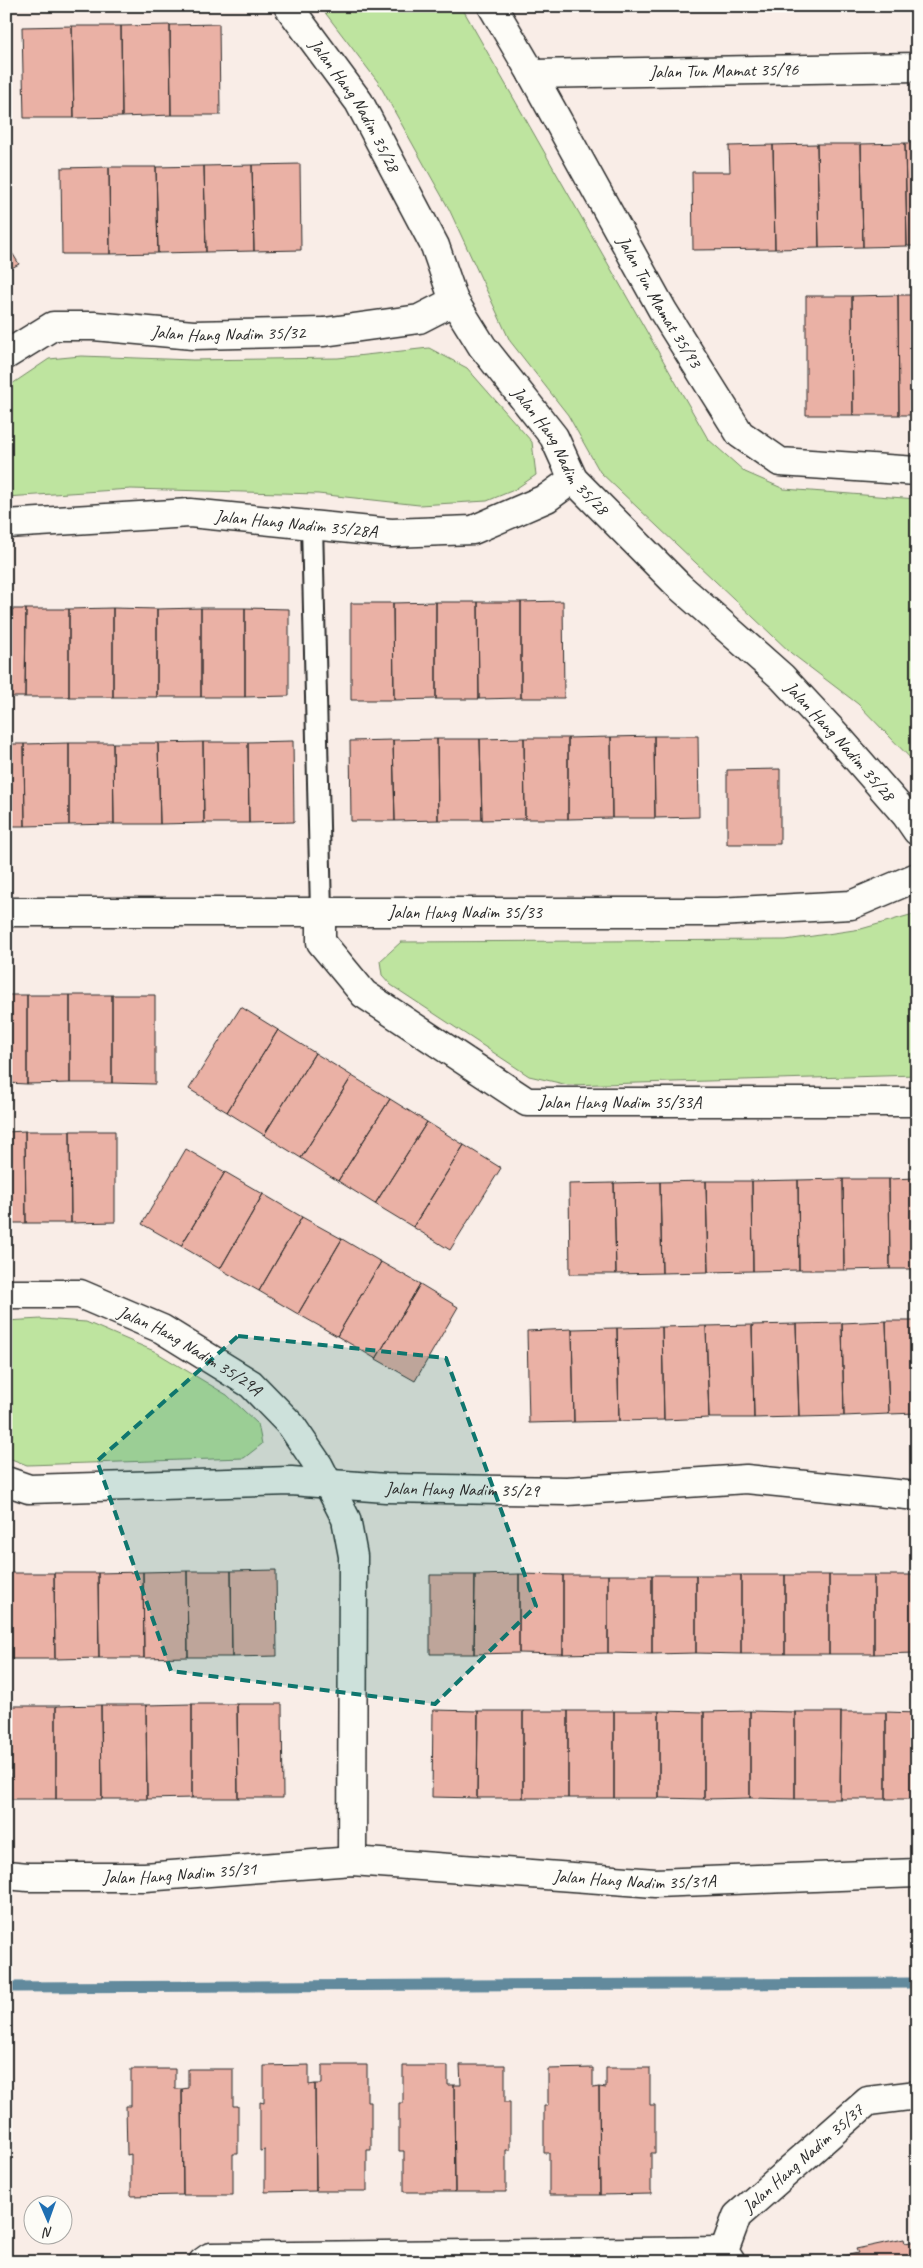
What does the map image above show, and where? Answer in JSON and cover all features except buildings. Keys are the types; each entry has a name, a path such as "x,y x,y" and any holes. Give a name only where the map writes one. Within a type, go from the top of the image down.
{"street":[{"name":"Jalan Hang Nadim 35/28","path":"288,6 359,102 435,246 454,301 482,346 554,436 573,479 679,586 782,677 837,736 906,815 917,831"},
{"name":"Jalan Tun Mamat 35/93","path":"492,6 532,74 662,311 740,434 780,462 917,471"},
{"name":"Jalan Tun Mamat 35/96","path":"532,74 917,67"},
{"name":"Jalan Hang Nadim 35/32","path":"6,355 53,326 94,326 193,335 324,332 419,319 454,301"},
{"name":"Jalan Hang Nadim 35/28A","path":"6,524 190,513 391,532 473,530 547,498 573,479"},
{"name":"Jalan Hang Nadim 35/33","path":"6,912 717,912 851,905 917,877"},
{"name":"Jalan Hang Nadim 35/33A","path":"320,912 321,942 364,994 527,1102 917,1102"},
{"name":"Jalan Hang Nadim 35/29A","path":"6,1294 80,1294 162,1330 251,1384 290,1425 330,1483 346,1519 353,1556 352,1861"},
{"name":"Jalan Hang Nadim 35/29","path":"6,1480 29,1489 290,1481 386,1488 567,1491 746,1479 917,1496"},
{"name":"Jalan Hang Nadim 35/31A","path":"352,1861 655,1882 917,1873"},
{"name":"Jalan Hang Nadim 35/31","path":"6,1875 28,1877 145,1877 352,1861"},
{"name":"Jalan Hang Nadim 35/37","path":"728,2257 737,2216 868,2101 917,2095"},
{"path":"203,2262 210,2257 728,2257"}],"lane":[{"path":"312,524 320,912"}],"highlighted area":[{"path":"238,1336 446,1358 536,1606 435,1704 171,1671 97,1461"}],"green space":[{"path":"320,6 461,6 708,439 745,472 784,489 917,499 917,765 858,704 791,653 600,472 568,415 510,341 449,209 378,82"},
{"path":"429,348 467,368 532,442 536,475 514,490 487,501 419,505 318,494 131,489 6,497 6,388 49,359 81,356 193,360 338,358"},
{"path":"917,913 917,1075 568,1085 529,1076 391,985 382,975 380,961 401,942 786,940 861,929"},
{"path":"41,1319 86,1322 154,1351 227,1395 258,1424 262,1444 244,1458 27,1465 6,1457 6,1321"}],"waterway":[{"path":"6,1987 917,1983"}]}
